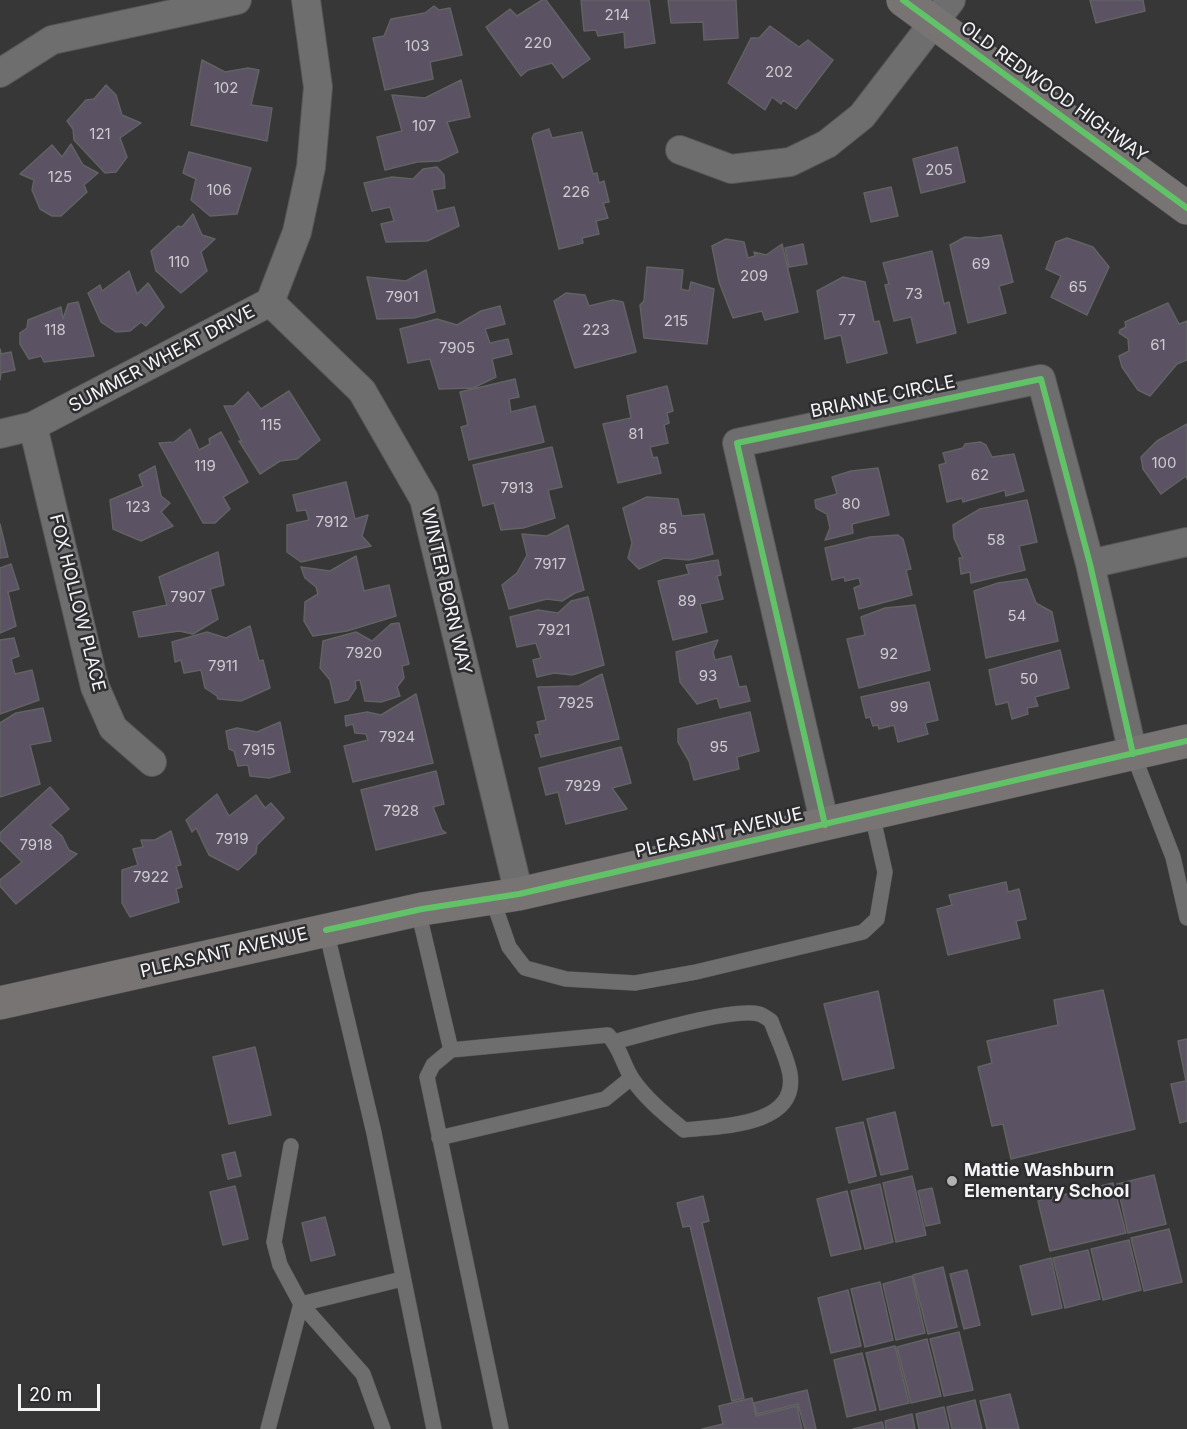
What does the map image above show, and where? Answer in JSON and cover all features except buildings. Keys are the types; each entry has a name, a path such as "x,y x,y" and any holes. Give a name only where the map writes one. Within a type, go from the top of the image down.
{"street":[{"path":"0,73 52,40 237,0"},
{"name":"SUMMER WHEAT DRIVE","path":"0,434 33,426 270,302 297,232 311,167 318,87 306,0"},
{"name":"OLD REDWOOD HIGHWAY","path":"903,0 942,10 1187,208"},
{"path":"680,150 731,169 790,162 827,144 862,116 942,10"},
{"name":"WINTER BORN WAY","path":"270,302 362,392 424,499 505,896"},
{"name":"BRIANNE CIRCLE","path":"825,825 737,443 1041,379 1090,564 1133,754"},
{"name":"FOX HOLLOW PLACE","path":"33,426 95,687 113,728 152,762"},
{"path":"1090,564 1187,542"},
{"name":"PLEASANT AVENUE","path":"0,1003 418,910 505,896 1187,741"}],"lane":[{"path":"1133,754 1173,857 1187,918"},
{"path":"505,896 509,947 525,968 566,979 635,983 696,972 863,932 876,919 885,872 872,814"},
{"path":"418,910 451,1050"},
{"path":"326,930 374,1133 434,1429"},
{"path":"501,1429 427,1077 433,1065 451,1050 608,1035 614,1042 631,1078 651,1102 684,1130 739,1124 769,1116 785,1102 790,1092 790,1073 771,1021 759,1014 736,1014 702,1020 614,1042"},
{"path":"439,1138 605,1099 631,1078"},
{"path":"291,1146 274,1242 280,1265 301,1304 363,1374 382,1429"},
{"path":"301,1304 402,1280"},
{"path":"268,1429 301,1304"}],"cycle path":[{"path":"903,0 1187,208"},
{"path":"825,825 737,443 1041,379 1090,564 1133,754"},
{"path":"326,930 422,909 519,894 1187,741"}],"place":[{"name":"Mattie Washburn Elementary School","path":"952,1181"}]}
